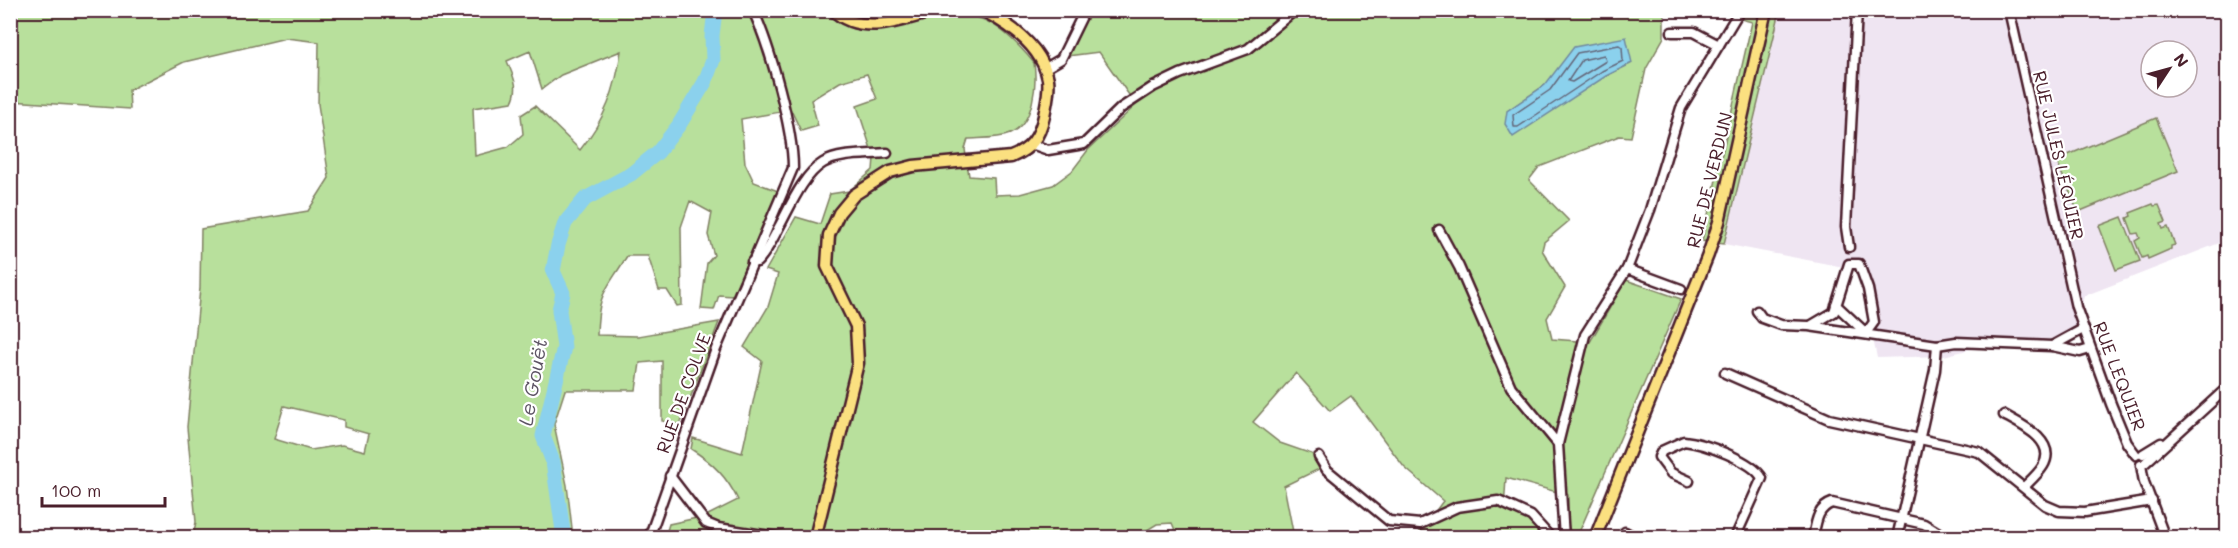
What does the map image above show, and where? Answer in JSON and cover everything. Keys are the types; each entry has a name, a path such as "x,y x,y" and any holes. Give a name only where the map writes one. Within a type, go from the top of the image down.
{"main road":[{"path":"832,10 853,23 870,25 909,19 937,10"},
{"path":"815,537 858,363 856,326 827,266 829,235 839,213 854,195 890,172 913,166 1011,157 1025,152 1034,144 1043,120 1048,90 1044,69 1036,52 1019,36 981,10"},
{"name":"RUE DE VERDUN","path":"1595,537 1694,292 1719,222 1766,10"},
{"name":"RUE DE VERDUN","path":"1587,537 1641,419"}],"street":[{"name":"RUE DE COLVE","path":"649,537 716,349 752,262 788,185 793,168 793,149 771,60 753,10"},
{"path":"1044,69 1061,58 1085,10"},
{"path":"1034,144 1048,150 1084,144 1121,108 1153,87 1180,74 1248,50 1295,10"},
{"path":"1564,537 1558,444 1585,335 1627,269 1650,210 1681,108 1740,10"},
{"path":"1849,247 1846,226 1857,10"},
{"name":"RUE JULES LÉQUIER","path":"2009,10 2076,307"},
{"path":"1672,32 1694,32 1719,45"},
{"path":"752,262 757,262 765,254 792,204 813,172 824,163 835,159 887,153"},
{"path":"1439,230 1459,267 1511,387 1558,444"},
{"path":"1809,326 1826,319 1834,312 1849,264 1859,264 1868,289 1874,322 1866,333"},
{"path":"1627,269 1681,289"},
{"path":"1836,305 1866,333"},
{"name":"RUE LEQUIER","path":"2076,307 2127,443 2141,459 2144,482 2165,537"},
{"path":"1757,311 1762,318 1781,326 1809,326 1937,345 1956,342 2052,346 2080,352 2090,349"},
{"path":"2052,346 2083,329"},
{"path":"1897,537 1935,370 1937,345"},
{"path":"1725,373 1829,419 1979,452 2045,505 2069,513 2152,501"},
{"path":"2141,459 2228,386"},
{"path":"2004,415 2038,435 2046,455 2044,465 2024,487"},
{"path":"1689,481 1671,474 1659,457 1662,451 1684,441 1715,450 1758,470 1762,478 1735,537"},
{"path":"1319,457 1327,470 1389,521 1420,524 1457,507 1498,501 1531,516 1551,537"},
{"path":"670,476 706,523 718,528 783,537"},
{"path":"1813,537 1819,513 1825,505 1832,502 1924,524 1947,537"},
{"path":"1625,532 1636,537"}],"shaded area":[{"path":"1780,11 2227,11 2227,240 2084,296 2072,341 2002,341 1944,356 1877,358 1859,270 1724,244"}],"green space":[{"path":"898,10 958,14 987,21 1001,30 1034,63 1034,92 1029,113 1024,122 1018,129 1005,136 968,139 965,149 969,176 994,178 995,195 1020,194 1053,185 1072,171 1088,150 1136,105 1099,52 1067,56 1090,11 1664,11 1664,37 1646,69 1631,137 1619,136 1539,167 1529,180 1569,221 1544,242 1542,250 1565,287 1547,318 1552,339 1590,342 1626,280 1681,299 1577,537 1572,537 1568,525 1568,495 1506,478 1504,510 1532,522 1546,537 1416,537 1443,501 1404,467 1351,396 1330,411 1296,373 1253,422 1280,443 1312,454 1319,469 1284,486 1294,537 1178,537 1172,523 1157,524 1134,538 665,537 669,524 706,516 738,500 719,471 691,449 693,438 742,453 762,361 744,347 768,307 778,274 766,270 796,217 820,224 830,194 849,191 873,170 874,158 857,106 877,99 867,74 840,82 811,100 818,126 801,131 791,110 741,119 745,163 754,182 778,191 732,296 719,295 714,310 701,309 707,263 714,255 708,235 712,213 690,201 681,227 682,305 677,306 667,290 659,290 648,256 627,256 604,292 599,309 597,335 638,336 719,322 680,425 662,421 662,361 640,363 636,390 565,390 554,424 567,485 573,537 193,537 196,522 187,427 200,288 201,229 308,211 329,178 318,104 319,42 286,38 184,62 129,90 130,109 11,101 10,11","holes":["530,51 542,89 561,75 621,51 616,79 608,104 580,150 535,106 521,115 523,134 508,147 475,156 473,108 512,102 514,97 515,82 507,61","1632,63 1606,76 1507,111 1545,85","284,406 344,420 344,427 369,434 365,451 342,445 311,450 274,439"]},
{"path":"1747,11 1780,11 1724,244 1702,241 1752,22 1741,19"},
{"path":"2156,118 2178,171 2078,212 2056,160"},
{"path":"2153,204 2154,206 2159,205 2166,222 2161,224 2163,229 2168,227 2175,245 2148,259 2147,256 2142,258 2135,241 2140,238 2138,233 2133,234 2127,218 2131,216 2130,213"},
{"path":"2122,217 2140,261 2116,270 2099,226"}],"water":[{"path":"1626,37 1632,63 1606,76 1513,137 1505,124 1507,111 1545,85 1574,47"}],"waterway":[{"name":"Le Gouët","path":"564,538 553,462 543,436 564,347 559,310 563,293 553,271 558,245 565,223 585,199 631,174 658,152 679,125 705,82 713,60 712,36 715,10"}]}
